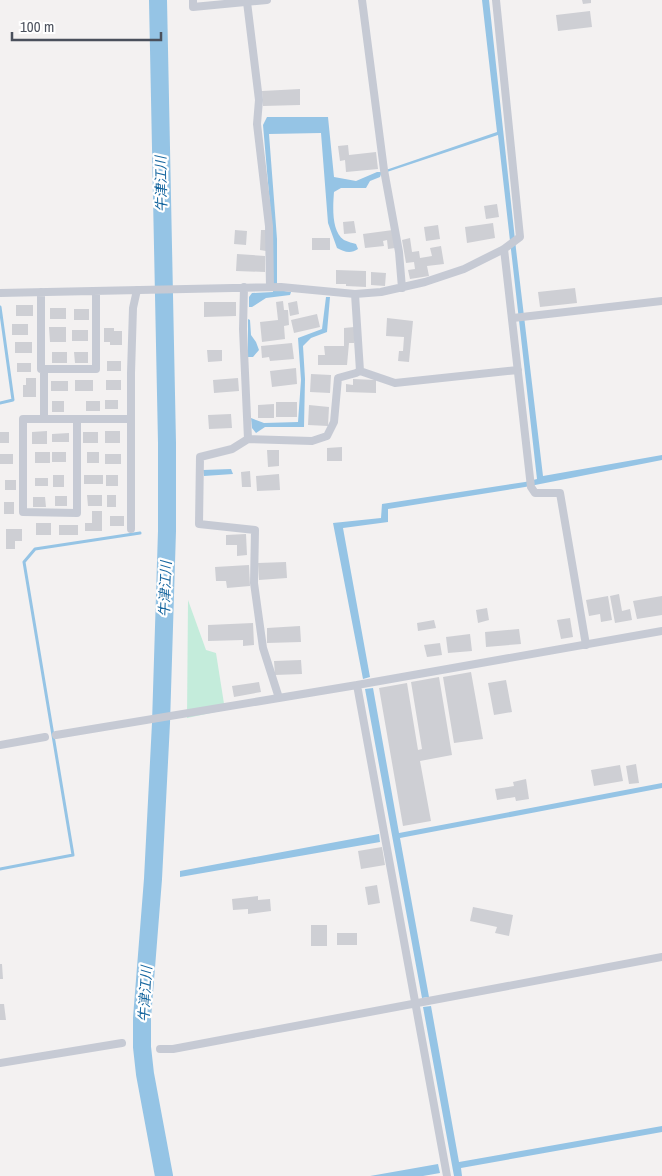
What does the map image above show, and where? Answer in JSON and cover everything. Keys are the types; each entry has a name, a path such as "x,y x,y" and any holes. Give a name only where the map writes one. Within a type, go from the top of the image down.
{"street":[{"path":"192,0 193,7 267,0"},
{"path":"362,0 384,172 396,232 402,288"},
{"path":"3,293 244,287 281,287 355,294 381,292 402,288 464,269 506,248 520,237 496,0"},
{"path":"247,2 259,100 257,124 270,226 270,287"},
{"path":"506,248 531,487 535,493 560,493 586,645"},
{"path":"244,287 242,330 248,439"},
{"path":"131,529 133,308 137,290"},
{"path":"41,292 40,369 96,369 96,291"},
{"path":"355,294 360,371"},
{"path":"512,318 662,301"},
{"path":"44,369 44,419"},
{"path":"279,698 262,638 254,582 254,530 199,524 200,457 232,449 248,439 312,441 327,436 334,422 338,378 360,371 395,383 518,370"},
{"path":"77,419 77,512 23,512 23,419 77,419 131,419"},
{"path":"56,735 357,685 662,631"},
{"path":"357,685 447,1176"},
{"path":"0,745 45,737"},
{"path":"160,1049 173,1049 662,957"},
{"path":"0,1063 122,1043"}],"green space":[{"path":"188,600 206,650 216,653 225,710 187,718"}],"water":[{"path":"482,0 489,0 543,476 662,455 662,460 525,487 388,509 388,522 343,528 370,677 363,679 333,523 381,518 382,504 537,479 498,135 381,174 380,177 370,181 366,188 341,188 334,192 334,218 337,231 344,240 356,244 358,249 350,252 337,248 328,223 321,133 269,134 277,239 277,290 291,292 290,295 266,298 249,307 249,297 252,293 273,292 273,240 263,125 267,117 328,117 334,177 356,181 377,172 497,132"},
{"path":"326,297 330,297 327,332 311,338 303,346 305,379 304,427 265,427 256,433 252,428 251,418 264,423 298,422 301,380 298,338 322,329"},
{"path":"248,319 250,320 251,335 259,350 253,357 248,357"},
{"path":"231,469 233,474 204,476 203,470"},
{"path":"373,688 399,833 662,783 662,788 400,838 429,997 422,998 365,689"},
{"path":"379,834 380,842 180,877 180,871"},
{"path":"431,1006 459,1162 662,1126 662,1132 461,1168 462,1176 454,1176 423,1007"},
{"path":"438,1164 440,1173 423,1176 370,1176"}],"building":[{"path":"582,0 591,0 591,3 583,4"},
{"path":"590,11 592,27 558,31 556,15"},
{"path":"300,89 300,105 263,106 262,91"},
{"path":"348,145 349,155 376,152 378,169 346,172 345,160 340,161 338,146"},
{"path":"497,204 499,217 486,219 484,206"},
{"path":"354,221 356,233 344,234 343,222"},
{"path":"493,223 495,238 467,243 465,227"},
{"path":"438,225 440,239 426,241 424,227"},
{"path":"235,230 247,231 246,245 234,244"},
{"path":"261,230 267,230 266,251 260,250"},
{"path":"393,230 395,248 388,249 387,240 383,241 384,246 365,248 363,234"},
{"path":"312,238 330,238 330,250 312,250"},
{"path":"410,238 412,252 419,251 420,258 432,256 430,248 441,246 444,264 427,266 429,276 410,279 408,270 415,269 414,262 406,263 402,240"},
{"path":"237,254 265,256 265,272 236,271"},
{"path":"336,270 366,271 366,287 336,284"},
{"path":"371,272 386,273 385,286 371,285"},
{"path":"575,288 577,303 540,307 538,292"},
{"path":"283,301 284,310 288,310 289,325 284,326 285,339 262,342 260,322 278,320 276,302"},
{"path":"297,301 299,314 290,316 288,303"},
{"path":"204,302 236,302 236,316 204,317"},
{"path":"16,305 33,305 33,316 16,316"},
{"path":"50,308 66,308 66,319 50,319"},
{"path":"74,309 89,309 89,320 74,320"},
{"path":"317,314 320,327 294,333 291,320"},
{"path":"387,318 413,321 409,362 398,361 399,351 403,351 404,337 386,336"},
{"path":"12,324 28,324 28,335 12,335"},
{"path":"49,327 66,327 66,342 50,342"},
{"path":"354,327 354,343 349,343 347,365 318,365 318,355 325,355 324,346 344,346 344,328"},
{"path":"104,328 114,328 114,331 122,331 122,345 110,345 110,342 104,342"},
{"path":"72,330 88,330 88,341 72,341"},
{"path":"15,342 32,342 32,353 15,353"},
{"path":"292,343 294,359 270,361 269,357 262,358 261,346"},
{"path":"207,350 222,350 222,361 208,362"},
{"path":"52,352 67,352 67,363 52,363"},
{"path":"74,352 88,352 88,363 75,363"},
{"path":"107,361 121,361 121,371 107,371"},
{"path":"17,363 31,363 31,372 17,372"},
{"path":"296,368 297,384 272,387 270,371"},
{"path":"311,374 331,375 330,393 310,392"},
{"path":"26,378 36,378 36,397 23,397 23,385 26,385"},
{"path":"238,378 239,391 214,393 213,380"},
{"path":"353,379 376,380 376,393 346,392 346,384 353,385"},
{"path":"75,380 93,380 93,391 75,391"},
{"path":"106,380 121,380 121,390 106,390"},
{"path":"51,381 68,381 68,391 51,391"},
{"path":"105,400 118,400 118,409 105,409"},
{"path":"52,401 64,401 64,412 52,412"},
{"path":"86,401 100,401 100,411 86,411"},
{"path":"276,402 297,402 297,417 276,417"},
{"path":"274,404 274,418 258,418 258,405"},
{"path":"309,405 329,407 328,426 308,425"},
{"path":"231,414 232,428 209,429 208,415"},
{"path":"47,431 47,444 32,444 32,432"},
{"path":"105,431 120,431 120,443 105,443"},
{"path":"0,432 9,432 9,443 0,443"},
{"path":"83,432 98,432 98,443 83,443"},
{"path":"69,433 69,442 52,442 52,434"},
{"path":"342,447 342,461 327,461 327,448"},
{"path":"267,450 279,450 279,466 268,467"},
{"path":"35,452 50,452 50,463 35,463"},
{"path":"52,452 66,452 66,462 52,462"},
{"path":"87,452 99,452 99,463 87,463"},
{"path":"0,454 13,454 13,464 0,464"},
{"path":"105,454 121,454 121,464 105,464"},
{"path":"250,471 251,487 242,487 241,472"},
{"path":"279,474 280,490 257,491 256,476"},
{"path":"53,475 64,475 64,487 53,487"},
{"path":"84,475 103,475 103,484 84,484"},
{"path":"106,475 118,475 118,486 106,486"},
{"path":"35,478 48,478 48,486 35,486"},
{"path":"5,480 16,480 16,490 5,490"},
{"path":"87,495 102,495 102,506 88,506"},
{"path":"107,495 116,495 116,507 107,507"},
{"path":"55,496 67,496 67,506 55,506"},
{"path":"33,497 45,497 46,507 33,507"},
{"path":"4,502 14,502 14,514 4,514"},
{"path":"92,511 102,511 102,531 85,531 85,523 92,523"},
{"path":"110,516 124,516 124,526 110,526"},
{"path":"36,523 51,523 51,535 36,535"},
{"path":"59,525 78,525 78,535 59,535"},
{"path":"6,529 22,529 22,541 15,541 15,549 6,549"},
{"path":"246,534 247,555 237,556 237,545 226,545 226,535"},
{"path":"286,562 287,578 259,580 258,563"},
{"path":"249,565 250,586 227,588 226,581 216,581 215,567"},
{"path":"619,594 622,611 630,609 632,620 615,623 610,596"},
{"path":"608,596 612,620 601,622 600,614 589,616 586,600"},
{"path":"662,596 662,615 637,619 633,601"},
{"path":"487,608 489,620 478,623 476,610"},
{"path":"570,618 573,637 561,639 557,620"},
{"path":"434,620 436,628 418,631 417,623"},
{"path":"253,623 254,645 243,646 243,640 208,641 208,625"},
{"path":"300,626 301,642 267,643 267,628"},
{"path":"519,629 521,644 486,647 485,632"},
{"path":"470,634 472,651 448,653 446,637"},
{"path":"440,643 442,655 427,657 424,645"},
{"path":"301,660 302,674 275,675 274,661"},
{"path":"471,672 483,739 454,743 443,677"},
{"path":"439,677 452,755 420,761 431,821 403,826 379,688 407,683 418,750 422,749 411,682"},
{"path":"506,680 512,712 494,715 488,683"},
{"path":"259,682 261,692 234,697 232,686"},
{"path":"636,764 639,783 629,784 626,766"},
{"path":"620,765 623,781 594,786 591,770"},
{"path":"526,779 529,799 516,801 515,797 497,800 495,789 514,786 513,782"},
{"path":"382,847 385,865 361,869 358,851"},
{"path":"377,885 380,903 368,905 365,887"},
{"path":"258,896 258,900 270,899 271,911 248,914 248,909 233,910 232,899"},
{"path":"473,907 513,915 509,936 495,933 497,927 470,921"},
{"path":"311,925 327,925 327,946 311,946"},
{"path":"337,933 357,933 357,945 337,945"},
{"path":"0,964 2,964 3,979 0,979"},
{"path":"0,1004 4,1004 6,1020 0,1020"}],"waterway":[{"name":"牛津江川","path":"158,0 167,531 161,723 153,879 142,1018 142,1047 145,1074 164,1176"},
{"path":"0,307 13,400 0,403"},
{"path":"0,869 73,855 24,562 35,549 140,533"}]}
